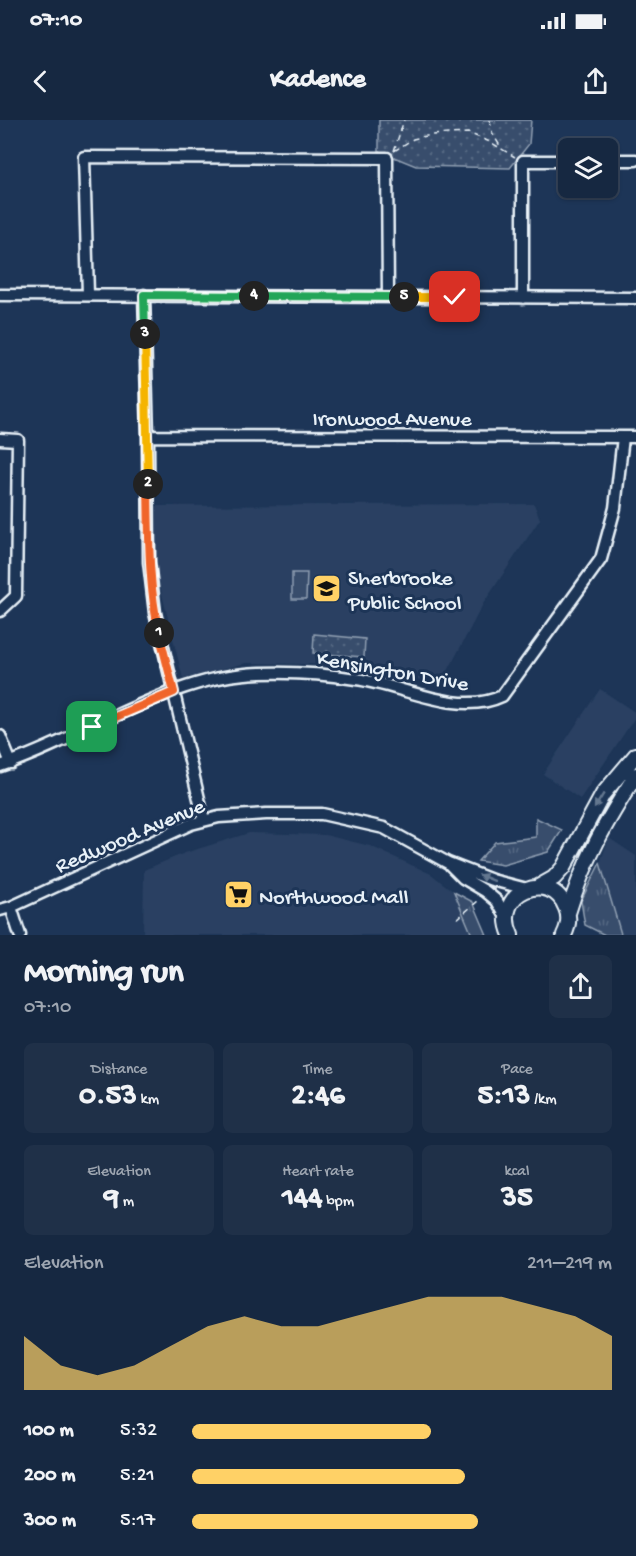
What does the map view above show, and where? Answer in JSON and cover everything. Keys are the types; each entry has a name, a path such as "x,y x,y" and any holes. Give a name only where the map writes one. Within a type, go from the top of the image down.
{"main road":[{"path":"507,928 512,900 554,878 563,868 603,794 636,755"},
{"path":"569,927 579,878 594,844 636,775"},
{"path":"533,888 548,889 557,895 564,903 569,927"}],"street":[{"path":"88,294 84,157 387,158 388,297"},
{"path":"618,160 636,160"},
{"path":"523,298 523,161 558,161"},
{"path":"0,295 636,298"},
{"path":"144,295 149,562 155,613 204,820"},
{"name":"Ironwood Avenue","path":"148,436 636,437"},
{"name":"Kensington Drive","path":"5,764 174,692 224,677 258,673 299,673 357,679 463,704 489,702 502,696 601,559 615,508 623,437"},
{"path":"0,439 18,440 16,596 0,611"},
{"path":"0,736 5,764"},
{"name":"Redwood Avenue","path":"5,908 204,820 266,814 322,814 384,828 448,863 492,880 533,888"},
{"name":"Redwood Avenue","path":"448,863 463,878 497,901 507,928"},
{"path":"5,908 20,935"}],"path":[{"path":"404,120 394,152 413,139 431,135 468,133 490,142 523,161"},
{"path":"490,120 492,133 502,150"},
{"path":"457,919 478,901"}],"shaded area":[{"name":"Sherbrooke Public School","path":"534,504 540,519 483,604 441,684 348,665 246,663 183,679 157,574 156,506"},
{"path":"600,689 636,713 636,716 580,799 543,774"},
{"path":"249,833 325,835 370,846 431,874 454,892 472,935 143,935 144,870 185,853"},
{"path":"609,838 636,856 636,935 621,935 600,863"}],"green space":[{"path":"379,120 531,120 529,144 510,168 416,166 379,151"},
{"path":"292,573 307,573 306,599 292,599"},
{"path":"314,634 365,639 364,657 313,653"},
{"path":"536,818 562,830 548,852 503,865 478,861 495,842 536,837"},
{"path":"600,863 621,935 605,935 585,925 581,901"},
{"path":"454,892 473,902 487,935 472,935"}],"place":[{"name":"Sherbrooke Public School","path":"327,589"},
{"name":"Northwood Mall","path":"238,895"}],"route":[{"path":"92,727 174,692 155,613 149,562 144,295 455,297"}]}
